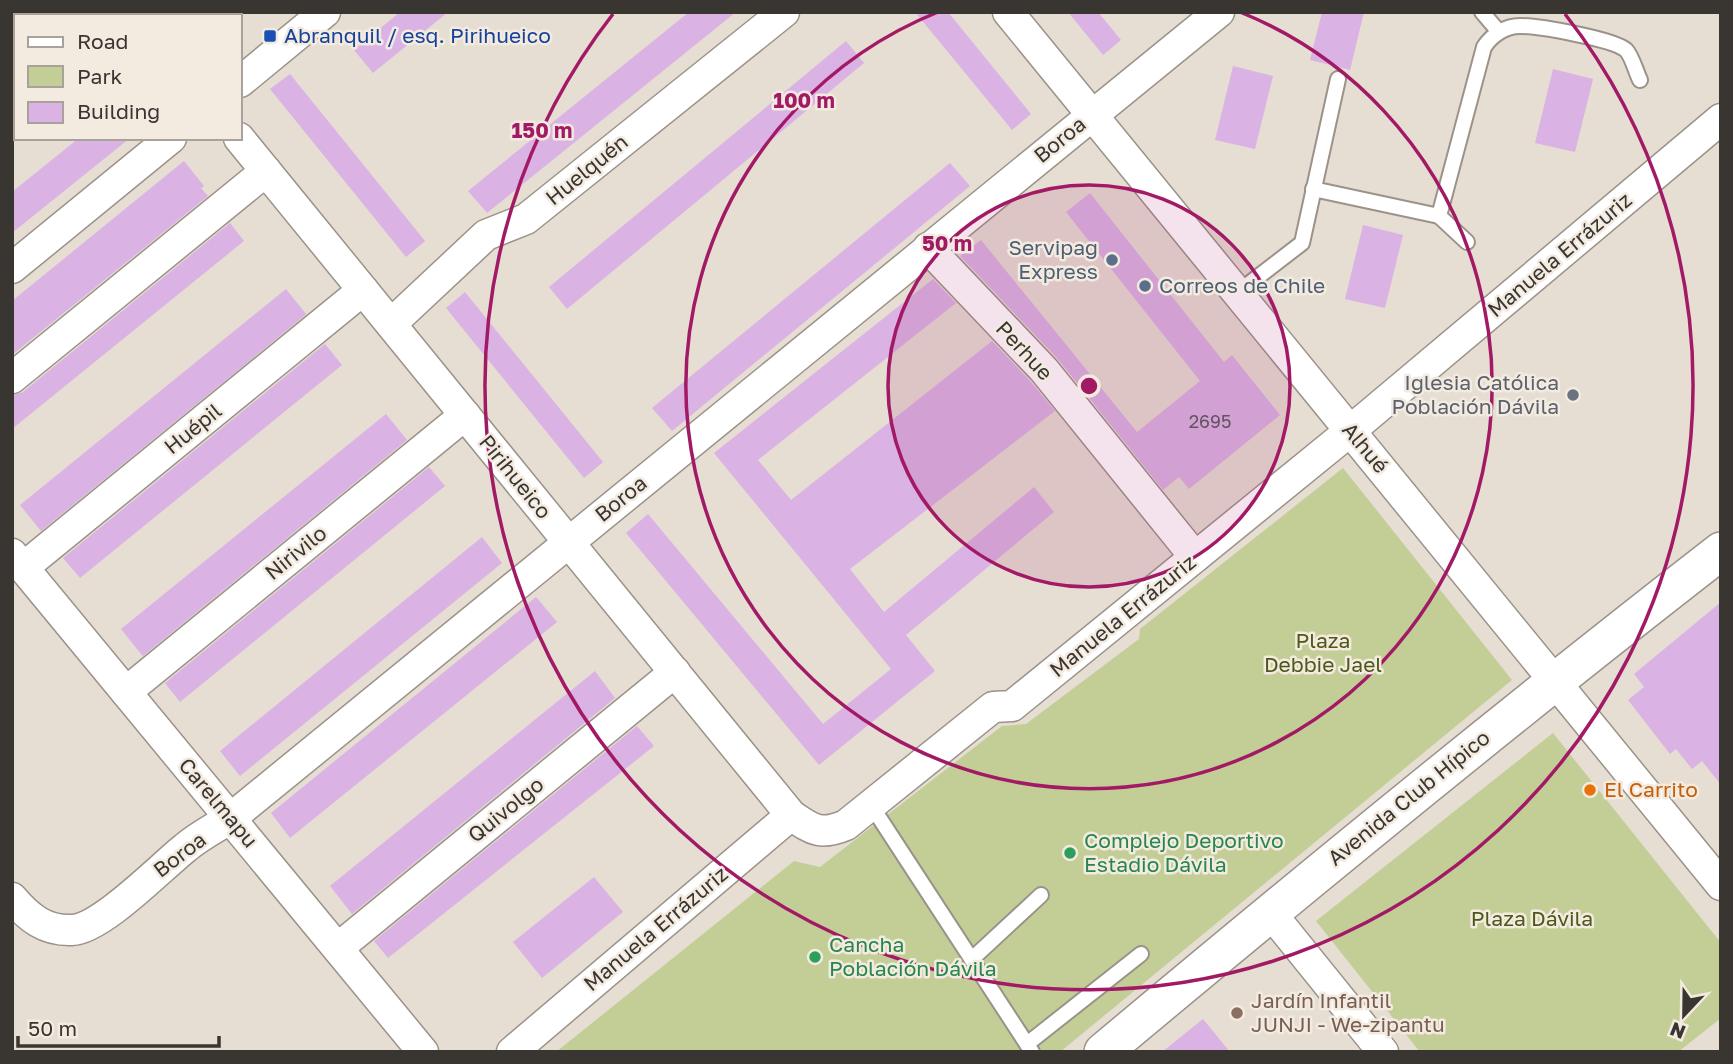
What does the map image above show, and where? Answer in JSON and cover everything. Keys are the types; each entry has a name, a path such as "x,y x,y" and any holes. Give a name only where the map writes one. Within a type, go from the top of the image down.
{"street":[{"path":"242,80 325,12"},
{"name":"Huelquén","path":"391,324 486,235 526,219 784,12"},
{"name":"Alhué","path":"1008,12 1369,452 1553,682 1721,884"},
{"name":"Boroa","path":"12,898 29,918 51,929 74,930 95,923 187,845 231,818 1219,12"},
{"name":"Manuela Errázuriz","path":"512,1052 791,815 816,831 832,831 846,825 993,707 1012,706 1350,431 1721,120"},
{"path":"12,268 169,140"},
{"name":"Pirihueico","path":"241,140 791,815"},
{"path":"12,379 266,171"},
{"name":"Perhue","path":"928,248 1044,370 1195,557"},
{"name":"Huépil","path":"18,560 363,290"},
{"name":"Nirivilo","path":"126,692 465,415"},
{"name":"Avenida Club Hípico","path":"1103,1052 1553,682 1721,551"},
{"name":"Carelmapu","path":"18,560 423,1052"},
{"name":"Quivolgo","path":"338,948 675,673"},
{"path":"1270,912 1383,1052"}],"lane":[{"path":"1482,12 1499,32"},
{"path":"1439,216 1485,47 1491,37 1519,26 1610,43 1627,51 1640,80"},
{"path":"1237,293 1302,243 1338,79"},
{"path":"1313,189 1439,216 1467,242"},
{"path":"871,804 1030,1048 1141,954"},
{"path":"972,958 1041,895"}],"green space":[{"name":"Complejo Deportivo Estadio Dávila","path":"1343,468 1512,680 1060,1052 556,1052 794,861 820,867 1002,726 1026,724 1139,639 1140,629"},
{"name":"Plaza Dávila","path":"1553,733 1721,943 1721,1018 1678,1052 1420,1052 1316,921"}],"building":[{"path":"400,12 448,12 373,73 354,50"},
{"path":"689,12 736,12 487,213 468,191"},
{"path":"915,12 948,12 1031,114 1012,130"},
{"path":"1068,12 1098,12 1121,40 1103,55"},
{"path":"1322,12 1364,12 1350,70 1310,60"},
{"path":"846,41 864,63 567,309 549,287"},
{"path":"1233,66 1273,76 1255,149 1215,140"},
{"path":"1553,69 1593,79 1575,152 1535,143"},
{"path":"290,74 425,241 406,257 270,89"},
{"path":"77,140 128,140 12,233 12,192"},
{"path":"184,161 204,186 201,188 208,196 12,355 12,301"},
{"path":"950,163 970,186 672,431 652,408"},
{"path":"1090,193 1224,362 1232,355 1280,415 1189,489 1179,477 1163,490 1057,358 960,256 981,240 1137,432 1200,381 1066,212"},
{"path":"230,223 244,241 12,429 12,395 23,392"},
{"path":"1363,225 1403,235 1385,308 1345,299"},
{"path":"933,279 956,303 758,460 791,500 992,341 1055,411 850,569 884,612 1034,487 1054,512 906,635 935,671 819,765 626,533 648,514 823,724 891,669 714,453"},
{"path":"286,289 306,314 303,317 41,531 20,505"},
{"path":"465,292 603,462 584,478 446,308"},
{"path":"325,344 342,365 80,578 63,558"},
{"path":"386,414 407,440 143,656 141,654 121,629"},
{"path":"429,467 445,486 180,702 165,683"},
{"path":"482,537 502,563 240,776 220,751"},
{"path":"536,597 557,622 290,838 271,813"},
{"path":"1721,602 1721,785 1702,761 1692,769 1676,749 1670,754 1628,700 1644,687 1634,674"},
{"path":"595,671 615,698 352,914 330,886"},
{"path":"637,726 654,746 388,958 374,941"},
{"path":"594,877 623,912 542,978 513,942"},
{"path":"1203,1019 1230,1052 1162,1052"}],"place":[{"name":"Abranquil / esq. Pirihueico","path":"270,36"},
{"name":"Servipag Express","path":"1112,260"},
{"name":"Correos de Chile","path":"1145,286"},
{"name":"Iglesia Católica Población Dávila","path":"1573,395"},
{"name":"El Carrito","path":"1590,790"},
{"name":"Complejo Deportivo Estadio Dávila","path":"1070,853"},
{"name":"Cancha Población Dávila","path":"815,957"},
{"name":"Jardín Infantil JUNJI - We-zipantu","path":"1237,1013"}],"park label":[{"name":"Plaza Debbie Jael","path":"1323,653"}]}
